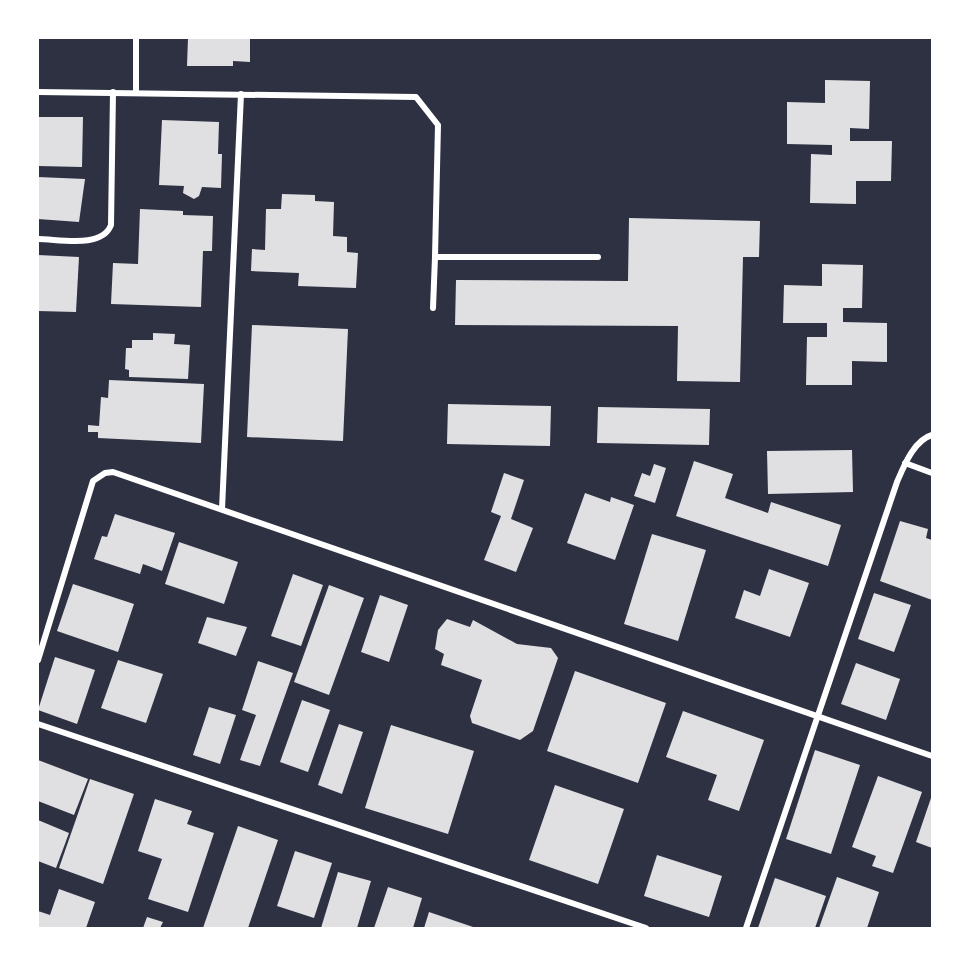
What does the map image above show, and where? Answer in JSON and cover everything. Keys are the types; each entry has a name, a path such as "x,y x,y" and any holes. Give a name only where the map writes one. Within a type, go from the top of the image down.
{"street":[{"path":"136,38 136,93"},
{"path":"38,92 416,97 438,125 433,308"},
{"path":"38,238 95,240 108,232 111,225 113,92"},
{"path":"222,509 241,94"},
{"path":"435,256 598,257"},
{"path":"746,928 905,464 914,449 927,436 933,435"},
{"path":"905,464 933,473"},
{"path":"38,660 93,481 98,476 112,472 933,756"},
{"path":"38,724 646,928"}],"building":[{"path":"188,38 250,38 250,62 233,61 233,66 187,66"},
{"path":"825,80 870,81 869,129 850,128 850,141 892,141 891,181 856,181 856,204 810,203 811,154 832,155 832,145 787,144 787,102 825,103"},
{"path":"38,117 83,117 82,167 38,166"},
{"path":"162,120 219,122 218,154 222,154 221,188 202,187 199,196 194,199 183,193 184,186 159,185"},
{"path":"38,177 85,179 79,222 38,219"},
{"path":"282,194 315,195 315,201 334,202 333,236 347,237 347,252 358,253 356,288 298,286 299,273 251,271 252,249 265,250 266,209 281,209"},
{"path":"140,209 183,211 183,215 213,216 212,251 203,251 201,307 111,304 113,263 138,264"},
{"path":"629,218 760,221 759,257 743,257 740,382 677,381 678,326 455,325 456,280 628,281"},
{"path":"38,255 79,257 76,312 38,311"},
{"path":"822,264 863,265 862,308 843,308 843,322 887,323 887,362 852,361 852,385 806,385 807,337 827,337 827,323 783,323 784,285 822,286"},
{"path":"252,325 348,329 343,441 247,437"},
{"path":"153,333 175,334 174,344 190,345 188,379 129,377 129,370 125,369 126,348 132,348 132,340 153,340"},
{"path":"109,380 204,384 201,443 98,438 98,432 88,432 88,425 99,426 101,397 108,398"},
{"path":"448,404 551,406 550,446 447,444"},
{"path":"598,407 710,409 709,445 597,443"},
{"path":"852,450 853,492 768,494 767,451"},
{"path":"694,461 733,474 725,498 768,513 771,502 841,525 828,566 676,516"},
{"path":"654,464 666,468 655,503 634,496 642,473 650,476"},
{"path":"504,473 524,480 511,519 533,528 516,572 484,560 501,516 491,512"},
{"path":"585,493 610,502 611,497 634,505 615,560 567,543"},
{"path":"115,514 175,533 162,571 143,564 140,574 94,559 102,536 107,537"},
{"path":"900,521 928,529 926,538 932,540 932,600 880,581"},
{"path":"652,534 706,550 678,641 624,624"},
{"path":"179,542 238,562 224,604 165,584"},
{"path":"769,569 809,583 790,637 735,618 744,590 760,596"},
{"path":"293,574 323,585 301,646 271,636"},
{"path":"73,584 134,604 118,652 57,631"},
{"path":"329,585 364,598 329,695 294,682"},
{"path":"874,593 911,605 894,652 858,639"},
{"path":"380,595 408,605 389,662 361,652"},
{"path":"207,617 247,627 236,656 198,643"},
{"path":"447,619 470,627 473,620 517,644 551,648 558,658 533,731 520,740 472,723 470,716 482,680 441,665 444,654 435,649 438,630"},
{"path":"55,657 95,670 77,724 38,710"},
{"path":"118,660 163,674 146,723 101,708"},
{"path":"258,661 293,673 260,766 240,760 256,715 242,710"},
{"path":"856,663 900,679 886,720 841,704"},
{"path":"575,671 666,703 638,783 547,751"},
{"path":"302,700 330,710 308,772 280,762"},
{"path":"209,707 236,715 220,764 193,755"},
{"path":"683,711 764,740 739,811 708,800 717,775 666,757"},
{"path":"339,724 363,732 342,794 318,785"},
{"path":"391,725 474,751 448,834 365,808"},
{"path":"815,750 860,765 831,854 786,839"},
{"path":"38,760 88,779 74,815 38,801"},
{"path":"878,776 922,792 893,873 872,866 876,856 852,847"},
{"path":"90,779 134,794 103,884 59,868"},
{"path":"555,785 624,809 598,884 529,860"},
{"path":"932,795 932,848 916,842"},
{"path":"155,799 192,811 187,824 214,833 188,912 148,899 162,859 138,851"},
{"path":"38,820 69,833 56,868 38,861"},
{"path":"238,826 278,840 248,928 203,928"},
{"path":"295,851 332,863 314,918 277,906"},
{"path":"657,855 722,876 709,917 644,896"},
{"path":"338,872 371,881 357,928 321,928"},
{"path":"837,877 879,892 867,928 819,928"},
{"path":"775,878 826,896 815,928 758,928"},
{"path":"388,887 422,898 413,928 374,928"},
{"path":"59,889 95,902 86,928 38,928 38,911 50,915"},
{"path":"429,912 476,928 424,928"},
{"path":"147,917 163,922 160,928 143,928"}]}
